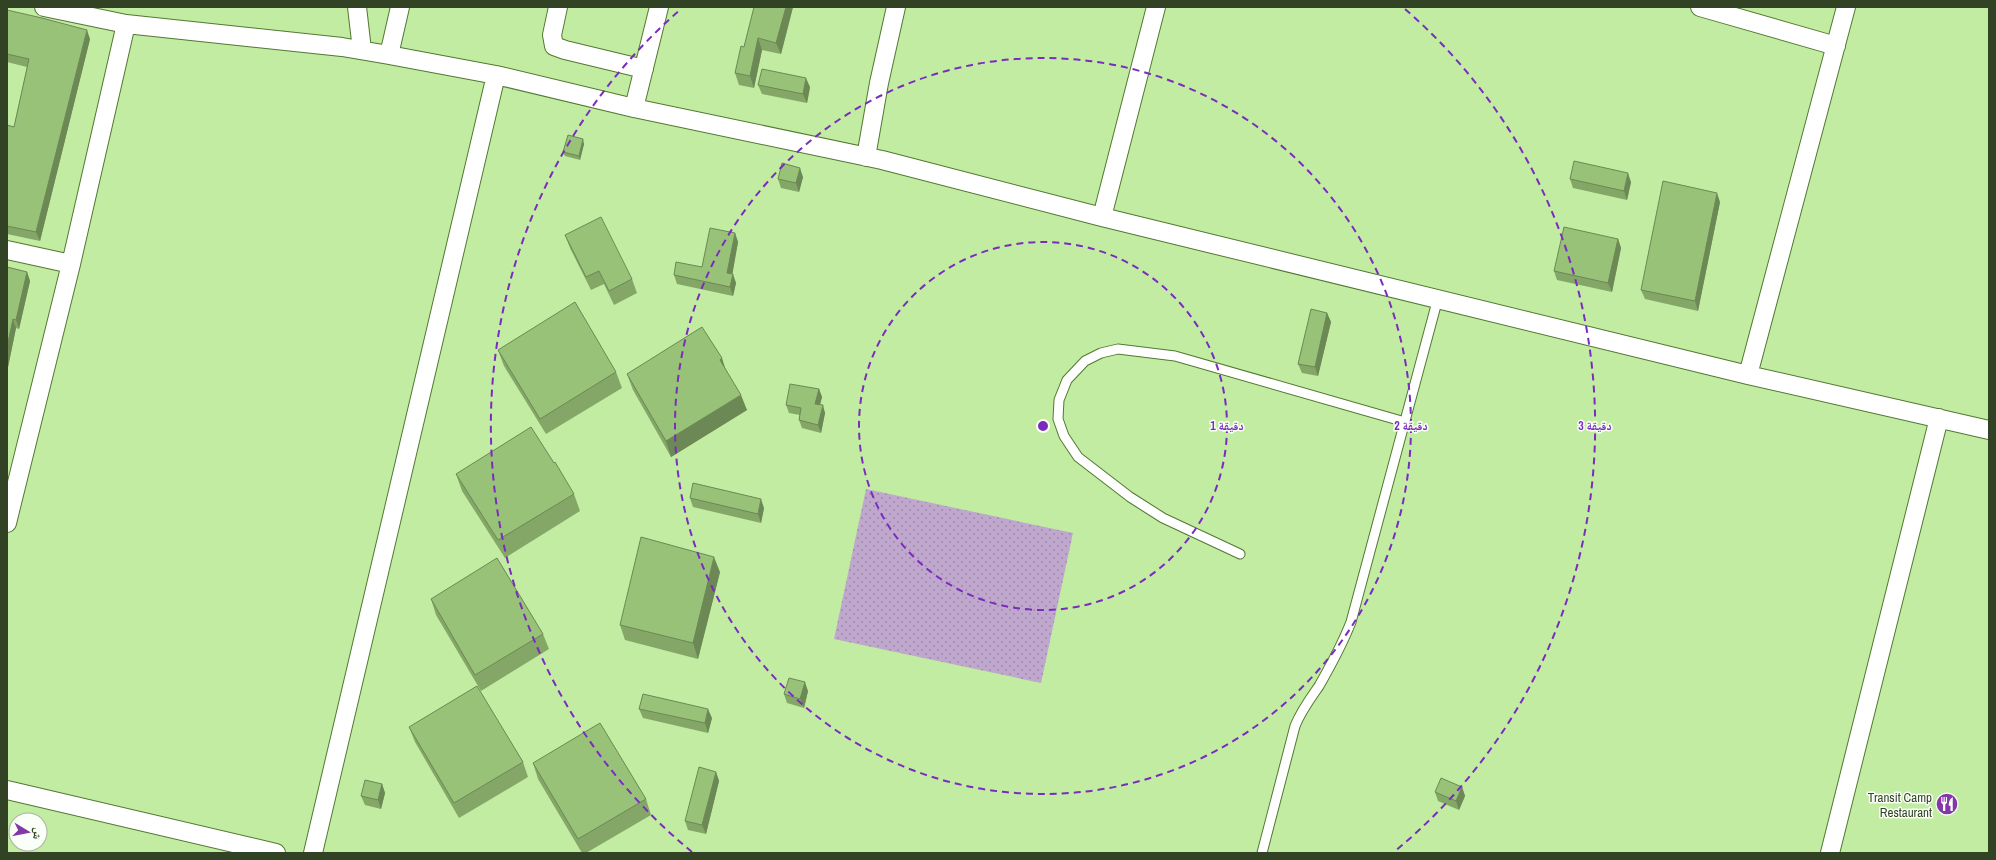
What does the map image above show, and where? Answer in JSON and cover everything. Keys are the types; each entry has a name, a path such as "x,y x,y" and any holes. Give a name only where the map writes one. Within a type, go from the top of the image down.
{"street":[{"path":"44,7 126,24 362,50 496,76 634,108 866,157 1102,217 1748,375 1989,430"},
{"path":"357,7 362,50"},
{"path":"389,55 400,7"},
{"path":"558,7 552,35 554,46 644,69"},
{"path":"634,108 659,7"},
{"path":"866,157 879,83 896,7"},
{"path":"1102,217 1156,7"},
{"path":"1700,7 1836,46"},
{"path":"1748,375 1846,7"},
{"path":"8,515 71,264 126,24"},
{"path":"313,853 496,76"},
{"path":"7,250 71,264"},
{"path":"1830,853 1939,418"},
{"path":"7,790 276,853"}],"lane":[{"path":"1262,853 1294,726 1300,713 1318,687 1340,649 1351,622 1438,298"},
{"path":"1240,554 1163,518 1130,497 1078,457 1064,436 1058,419 1059,400 1067,380 1085,361 1101,353 1118,349 1175,356 1405,422"}],"shaded area":[{"path":"866,489 1073,533 1041,683 834,639"}],"building":[{"path":"754,7 786,7 776,43 758,38 750,76 735,73 741,46 744,47"},
{"path":"7,10 87,30 36,232 7,226 7,125 14,127 29,59 7,54"},
{"path":"762,69 806,78 803,94 758,85"},
{"path":"568,135 583,139 579,156 563,152"},
{"path":"1574,161 1628,173 1624,191 1570,179"},
{"path":"782,163 800,168 796,183 778,179"},
{"path":"1663,181 1717,193 1695,301 1641,290"},
{"path":"601,217 632,279 609,291 599,271 586,277 565,235"},
{"path":"1564,227 1618,239 1608,283 1554,271"},
{"path":"710,228 735,233 727,273 733,274 730,287 674,275 676,262 702,267"},
{"path":"7,267 27,272 16,320 13,319 7,347"},
{"path":"575,302 616,372 540,419 498,350"},
{"path":"1311,309 1327,313 1315,367 1298,364"},
{"path":"702,327 722,358 720,360 741,395 666,441 627,374"},
{"path":"790,384 819,389 815,404 823,405 818,425 799,420 801,408 786,405"},
{"path":"531,427 554,463 555,462 574,494 498,540 456,474"},
{"path":"693,483 761,499 758,514 690,498"},
{"path":"641,537 714,557 693,643 620,625"},
{"path":"497,558 543,634 475,675 431,599"},
{"path":"789,678 805,682 800,699 784,694"},
{"path":"477,686 523,762 454,803 409,727"},
{"path":"643,694 708,709 705,723 639,709"},
{"path":"600,723 646,799 578,839 533,763"},
{"path":"699,767 716,772 702,825 685,821"},
{"path":"1441,778 1462,787 1456,801 1435,792"},
{"path":"365,780 382,784 378,800 361,796"}],"place":[{"name":"Transit Camp Restaurant","path":"1947,804"}]}
